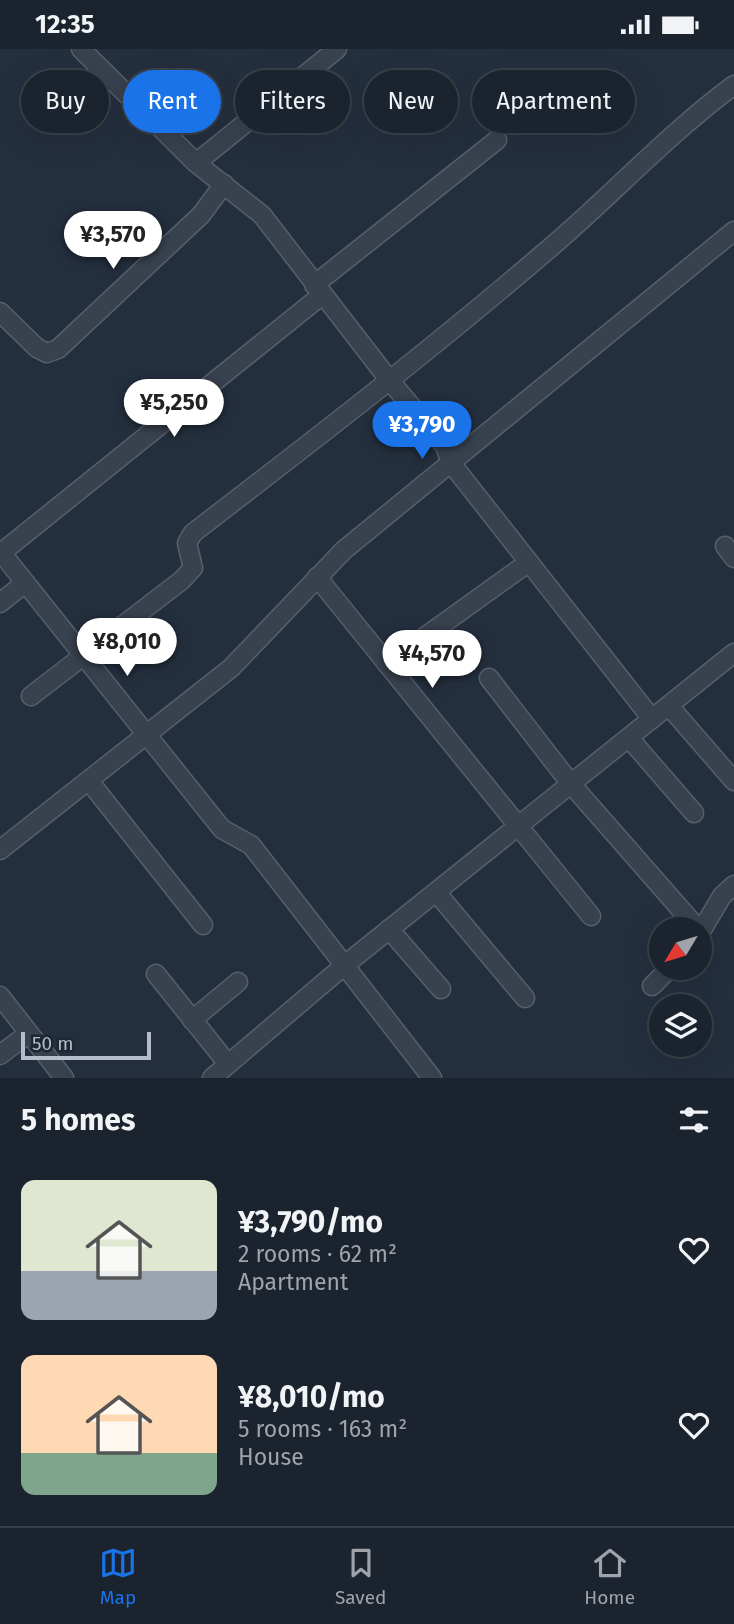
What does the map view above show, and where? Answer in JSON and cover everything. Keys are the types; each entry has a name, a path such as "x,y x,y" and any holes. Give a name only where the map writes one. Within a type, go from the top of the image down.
{"street":[{"path":"81,49 196,163 262,215 390,381 445,446 451,463 652,719"},
{"path":"196,163 337,49"},
{"path":"31,697 193,568 187,543 193,533 390,381 553,245 639,164 734,85"},
{"path":"432,1078 356,985 346,964 251,845 222,829 1,552 497,140"},
{"path":"0,312 37,348 47,353 58,349 201,215 224,184"},
{"path":"0,850 231,668 344,550 734,231"},
{"path":"387,664 529,562"},
{"path":"317,577 517,828 591,916"},
{"path":"0,603 25,583"},
{"path":"212,1078 346,964 734,653"},
{"path":"489,678 571,784 688,917"},
{"path":"669,706 734,781"},
{"path":"629,738 694,813"},
{"path":"89,781 203,925"},
{"path":"709,917 722,896 734,885"},
{"path":"436,892 525,998"},
{"path":"390,929 442,989"},
{"path":"156,974 228,1064"},
{"path":"652,986 658,980"},
{"path":"192,1020 238,982"},
{"path":"0,996 64,1078"},
{"path":"0,1055 29,1033"}]}
